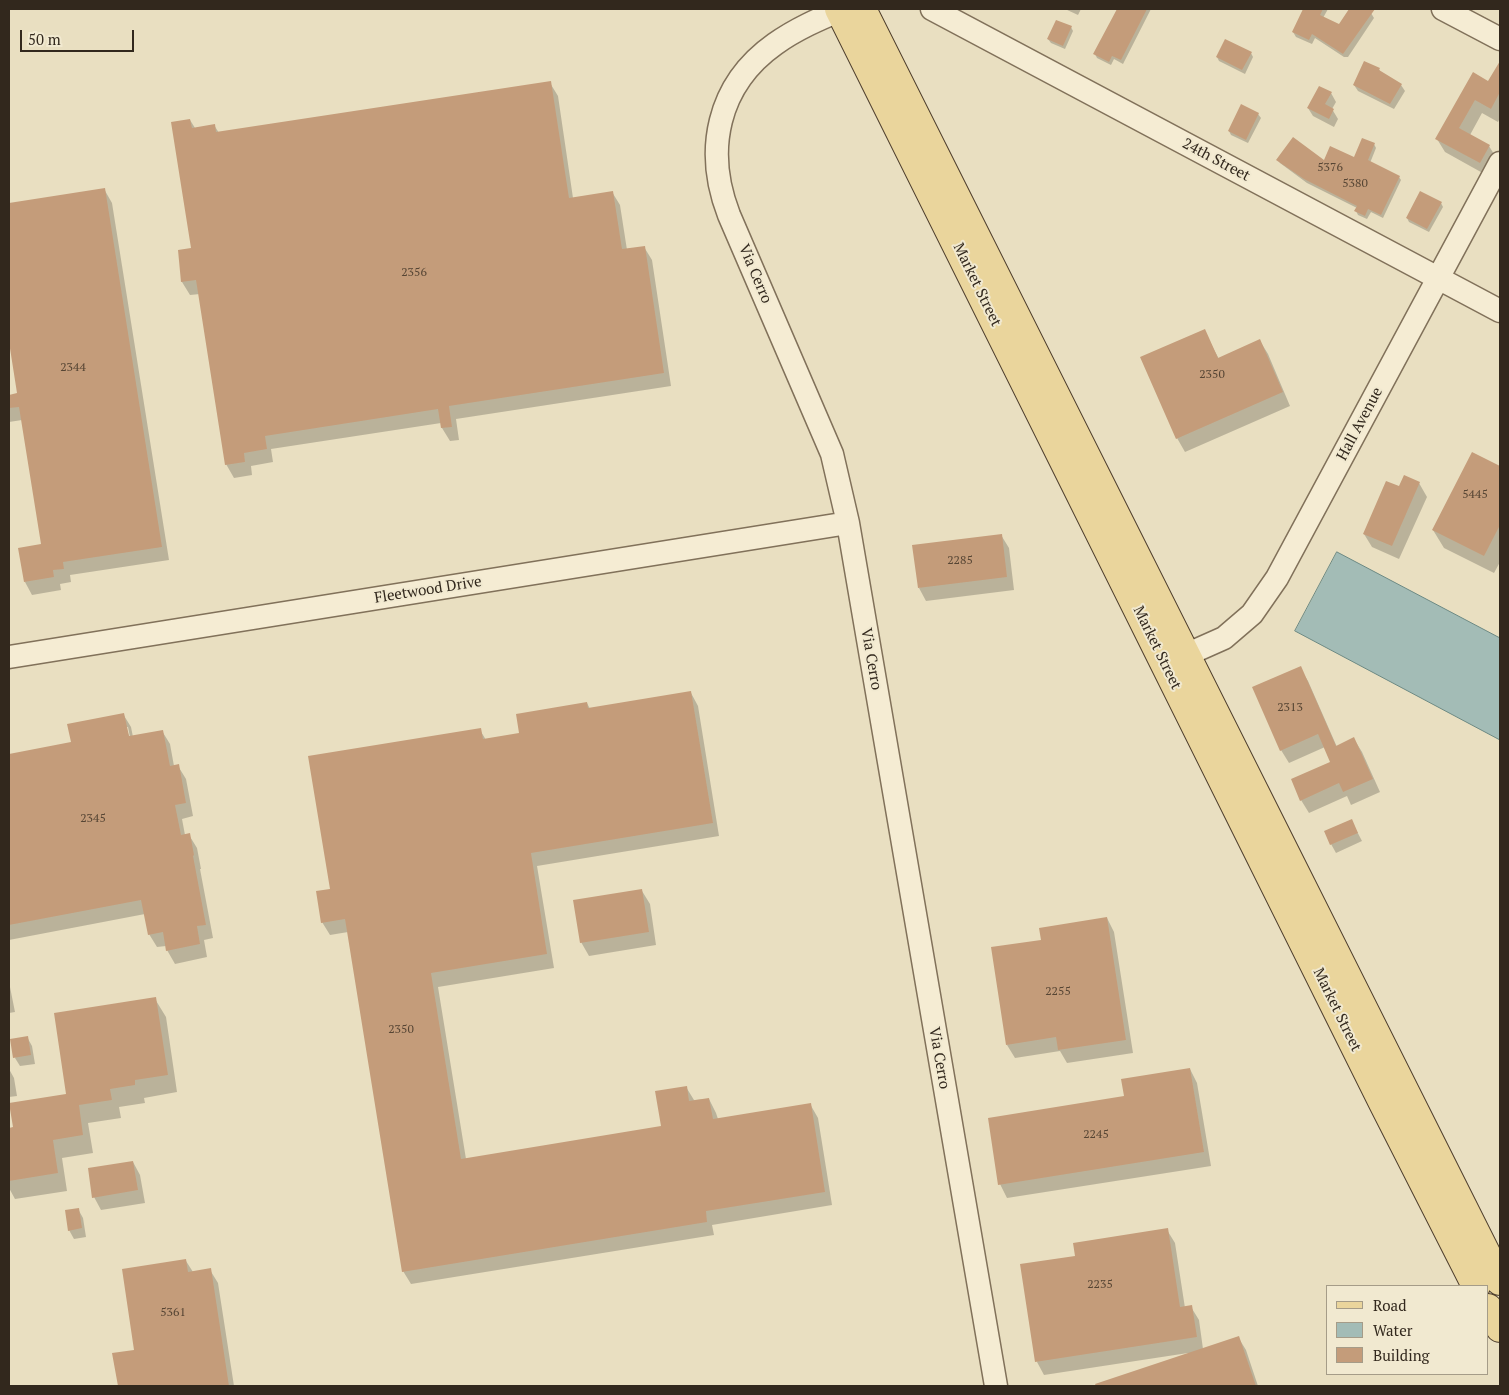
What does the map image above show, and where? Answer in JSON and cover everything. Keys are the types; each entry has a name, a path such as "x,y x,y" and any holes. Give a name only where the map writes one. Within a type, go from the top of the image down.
{"main road":[{"name":"Market Street","path":"846,9 1175,659 1500,1281"},
{"name":"Market Street","path":"1175,659 1476,1285"},
{"path":"1489,1310 1500,1328"}],"street":[{"name":"Via Cerro","path":"846,9 801,28 776,43 750,66 735,86 724,106 718,129 717,166 724,201 729,215 832,454 848,523 996,1386"},
{"name":"24th Street","path":"932,9 1500,310"},
{"path":"1443,9 1500,39"},
{"name":"Hall Avenue","path":"1175,659 1224,638 1252,614 1272,585 1500,162"},
{"name":"Fleetwood Drive","path":"9,657 848,523"}],"water":[{"path":"1337,552 1500,638 1500,740 1295,631"}],"building":[{"path":"1117,9 1147,9 1121,60 1112,56 1109,62 1093,54"},
{"path":"1303,9 1323,9 1320,15 1339,24 1349,9 1375,9 1343,54 1312,34 1309,40 1292,32"},
{"path":"1056,20 1072,26 1063,46 1047,39"},
{"path":"1225,39 1252,52 1242,70 1216,57"},
{"path":"1364,61 1380,68 1379,70 1402,84 1390,104 1353,85"},
{"path":"1500,61 1500,92 1491,109 1475,100 1459,128 1490,145 1480,163 1435,139 1473,72 1488,81"},
{"path":"551,81 569,198 613,191 622,249 645,246 664,373 449,406 452,427 441,428 438,409 265,436 267,449 244,453 245,462 225,465 196,280 181,282 178,250 191,248 171,122 190,119 192,128 215,124 216,132"},
{"path":"1319,86 1332,92 1325,104 1334,109 1329,119 1307,108"},
{"path":"1241,104 1259,113 1246,140 1228,131"},
{"path":"1293,137 1324,160 1330,146 1354,157 1362,138 1375,143 1368,160 1400,176 1381,215 1368,209 1365,216 1354,211 1357,206 1304,179 1276,160"},
{"path":"105,188 162,547 63,562 64,569 53,570 54,577 24,582 18,548 41,544 19,407 9,408 9,395 17,393 9,342 9,203"},
{"path":"1420,191 1442,202 1427,229 1406,218"},
{"path":"1205,329 1218,358 1260,339 1283,392 1176,439 1140,357"},
{"path":"1472,452 1500,466 1500,525 1484,556 1432,530"},
{"path":"1404,475 1420,482 1392,546 1363,534 1386,481 1399,486"},
{"path":"1002,534 1007,577 918,588 912,545"},
{"path":"1301,666 1336,746 1354,737 1373,779 1343,792 1339,783 1300,801 1291,779 1330,762 1318,734 1280,751 1252,687"},
{"path":"691,691 713,823 531,853 547,954 431,973 461,1159 661,1126 655,1091 687,1086 689,1101 709,1098 713,1119 811,1103 825,1192 706,1211 707,1222 402,1272 345,919 321,923 316,891 330,889 308,756 481,728 483,739 519,733 516,714 587,702 588,708"},
{"path":"124,713 129,736 163,730 170,766 179,764 186,803 175,805 181,835 190,833 194,855 206,925 197,926 200,944 166,951 163,932 148,935 141,900 9,925 9,754 71,742 67,724"},
{"path":"1352,819 1358,833 1330,845 1324,831"},
{"path":"642,889 649,932 580,943 573,900"},
{"path":"1107,917 1126,1040 1058,1050 1056,1037 1006,1045 991,947 1041,940 1039,928"},
{"path":"156,997 168,1075 135,1080 135,1085 110,1089 112,1100 79,1105 83,1135 53,1140 58,1173 9,1181 9,1128 13,1127 9,1103 66,1094 54,1013"},
{"path":"28,1036 31,1055 13,1058 10,1039"},
{"path":"1190,1068 1204,1152 998,1185 988,1118 1124,1096 1121,1079"},
{"path":"133,1161 138,1190 92,1198 88,1168"},
{"path":"79,1208 82,1228 68,1231 65,1210"},
{"path":"1168,1228 1180,1307 1192,1305 1197,1337 1035,1362 1020,1264 1075,1256 1073,1243"},
{"path":"186,1259 188,1272 211,1268 229,1386 118,1386 112,1353 134,1350 122,1269"},
{"path":"1239,1336 1256,1386 1096,1386 1095,1384"}]}
